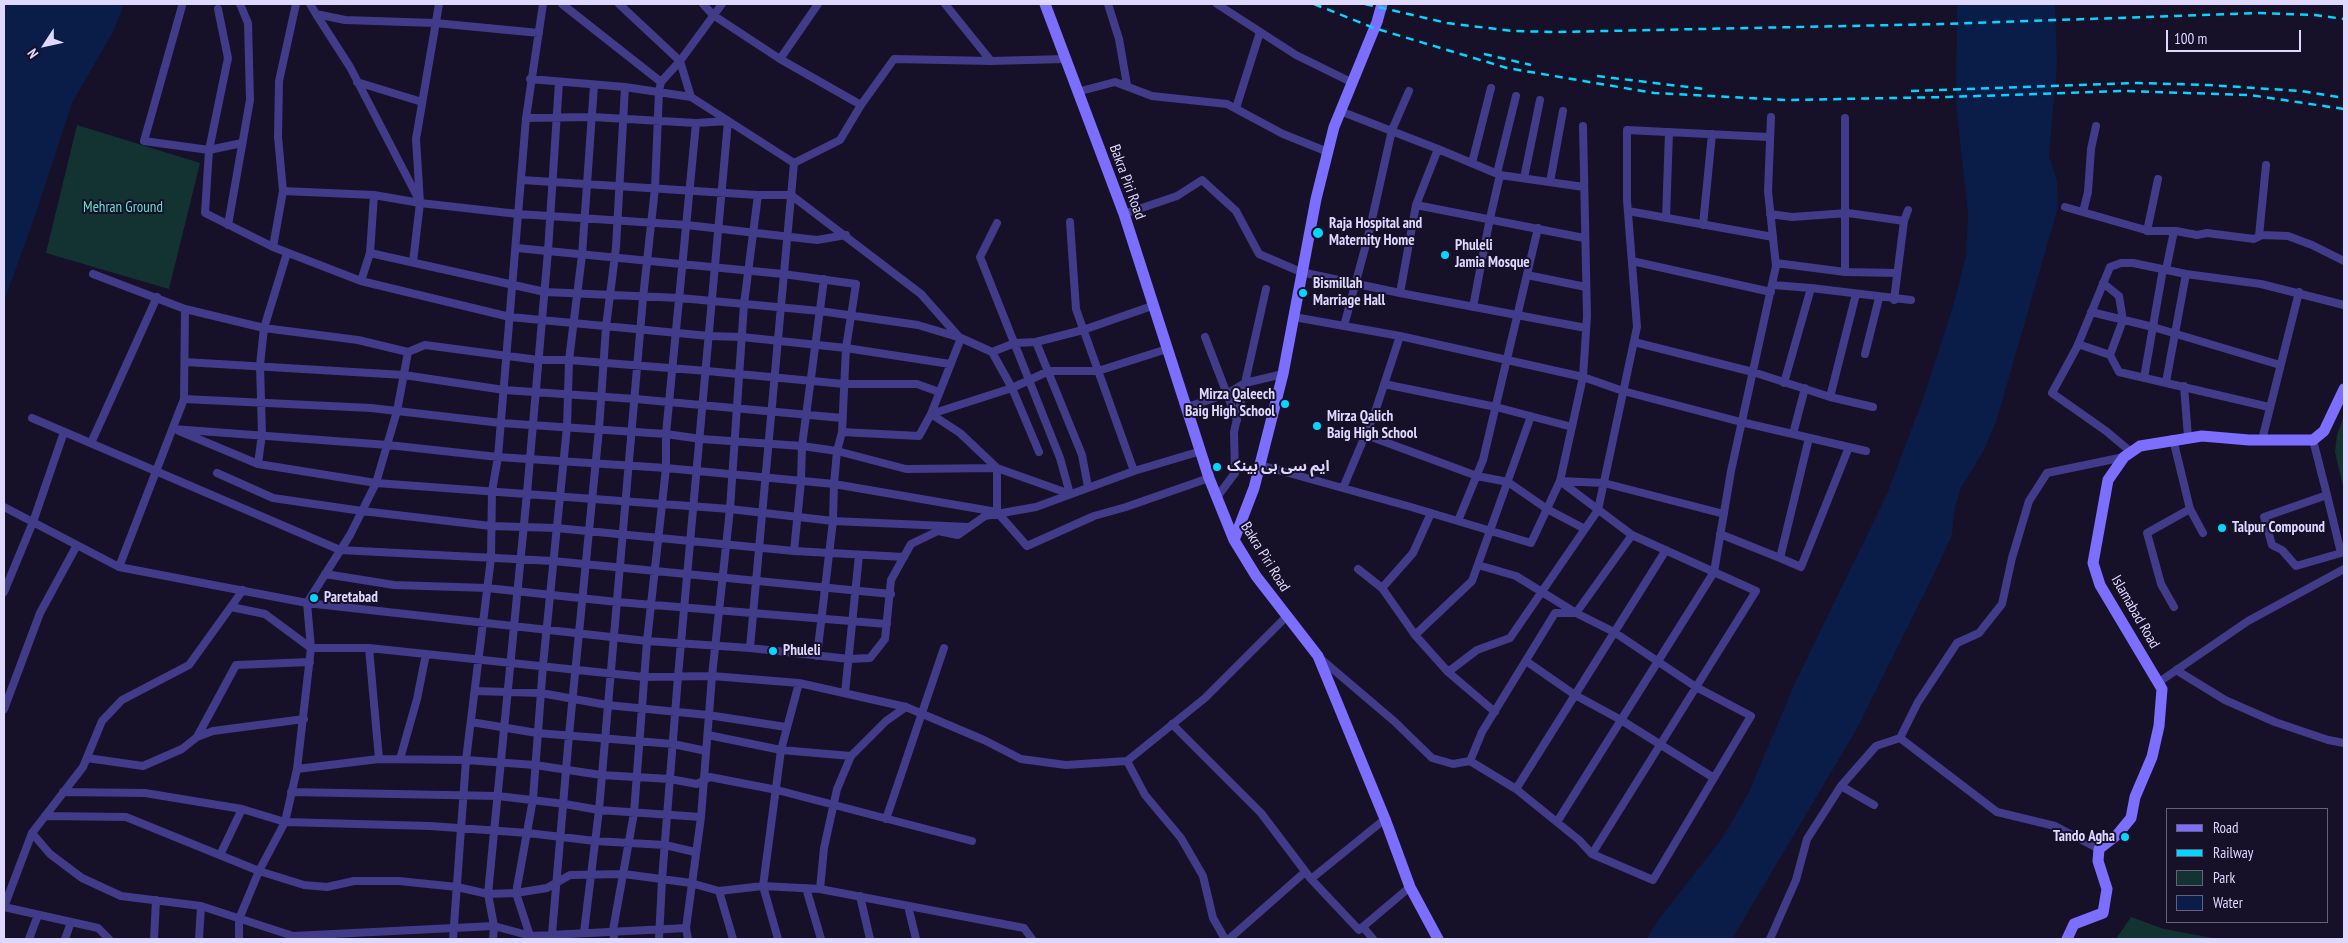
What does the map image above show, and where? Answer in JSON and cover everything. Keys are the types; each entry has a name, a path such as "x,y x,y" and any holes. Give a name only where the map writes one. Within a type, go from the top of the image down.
{"street":[{"path":"228,225 250,100 248,23 240,4"},
{"path":"273,248 283,190 278,137 279,81 296,4"},
{"path":"310,4 357,82 420,204"},
{"path":"413,262 420,204 416,139 439,4"},
{"path":"453,939 465,796 466,760 491,558 492,491 498,457 505,355 517,248 526,118 542,4"},
{"path":"562,4 661,82"},
{"path":"619,4 680,61 691,97"},
{"path":"703,4 713,15 780,59 861,105"},
{"path":"584,932 599,810 636,398 643,298 652,222 659,122 659,91 661,82 680,61 722,4"},
{"path":"780,59 818,4"},
{"path":"946,4 991,61"},
{"name":"Bakra Piri Road","path":"1045,4 1076,92 1124,214 1152,306 1209,478 1234,540 1256,576 1318,656 1385,818 1410,887 1438,939"},
{"path":"1108,4 1119,39 1127,85"},
{"path":"1217,4 1296,55 1351,82"},
{"path":"1234,540 1254,488 1283,374 1302,272 1328,152 1340,111 1377,22 1382,4"},
{"path":"182,6 144,142 209,150 242,143"},
{"path":"218,9 228,58 209,150 205,213 273,248 361,281 510,317 709,336 777,340 846,348 950,364"},
{"path":"316,14 345,20 435,23 539,33"},
{"path":"1236,108 1260,32"},
{"path":"794,163 840,140 861,105 894,59 991,61 1065,59"},
{"path":"530,80 625,87 691,97 794,163"},
{"path":"357,82 422,102"},
{"path":"493,939 494,926 488,894 498,796 499,762 515,626 545,292 559,82"},
{"path":"1076,92 1115,82 1152,96 1227,104 1283,134 1328,152"},
{"path":"531,937 516,893 533,799 540,694 567,427 573,324 582,255 594,84"},
{"path":"552,934 568,769 569,735 599,429 606,327 614,259 625,87"},
{"path":"1472,163 1491,88"},
{"path":"1344,326 1392,130 1409,91"},
{"path":"1473,307 1516,96"},
{"path":"1524,178 1540,100"},
{"path":"1340,111 1499,174 1584,187"},
{"path":"1550,182 1563,111"},
{"path":"526,118 556,116 592,117 696,123 728,121"},
{"path":"1557,822 1714,572 1742,422 1776,263 1768,191 1770,117"},
{"path":"1845,118 1845,272"},
{"path":"659,939 666,845 666,815 728,121"},
{"path":"614,939 613,930 634,812 635,778 643,708 647,641 660,539 666,468 666,434 696,123"},
{"path":"1260,465 1530,543 1560,481 1583,377 1586,287 1583,126"},
{"path":"2083,212 2088,192 2090,149 2096,126"},
{"path":"1448,672 1477,650 1510,638 1598,510 1637,327 1628,211 1627,130 1768,137"},
{"path":"1666,218 1669,132"},
{"path":"1703,225 1712,134"},
{"path":"1400,293 1416,205 1438,149"},
{"path":"750,648 794,163"},
{"path":"2259,236 2266,165"},
{"path":"2147,231 2158,178"},
{"path":"522,180 758,195 791,195 921,294 961,338"},
{"path":"1124,214 1177,196 1202,180 1236,211 1259,254 1302,272 1356,282 1400,293 1586,328"},
{"path":"283,190 374,195 420,204 518,214 687,225 817,240 846,235"},
{"path":"361,281 370,253 374,195"},
{"path":"688,939 686,928 701,817 708,715 730,510 731,474 747,271 758,195"},
{"path":"1416,205 1490,218 1584,238"},
{"path":"2065,207 2147,231 2174,231 2254,239 2259,236 2288,236 2312,244 2344,261"},
{"path":"1894,300 1904,221 1908,210"},
{"path":"1628,211 1773,237"},
{"path":"1770,214 1792,217 1845,213 1904,221"},
{"path":"1070,222 1076,309 1134,471"},
{"path":"997,223 980,257 1060,458 1070,494"},
{"path":"1458,521 1483,460 1538,228"},
{"path":"2144,378 2174,231"},
{"path":"517,248 548,250 614,259 715,266 856,284 853,315 846,348 842,432 837,451 834,484 834,521 820,618 817,656"},
{"path":"258,464 262,434 260,365 264,328 287,253"},
{"path":"370,253 545,292 610,294 643,298 680,298 820,311 918,325 961,338 992,352 1012,388 1039,452"},
{"path":"1632,261 1772,288 1811,288 1894,300 1911,300"},
{"path":"1776,263 1845,272 1897,273"},
{"path":"2128,455 2106,431 2052,393 2078,344 2110,267 2121,263 2133,263 2186,274 2261,284 2299,292 2344,305"},
{"path":"93,274 186,309 264,328 358,340 408,352 425,346 538,360 570,360 604,364 707,370 844,384 917,384 940,392"},
{"path":"2166,382 2186,274"},
{"path":"1527,275 1586,287"},
{"path":"794,551 801,481 802,446 824,279"},
{"path":"2103,283 2119,296 2122,320 2110,355"},
{"path":"1784,383 1811,288"},
{"path":"1217,496 1235,473 1234,432 1266,289"},
{"path":"2262,440 2299,292"},
{"path":"1830,397 1856,294"},
{"path":"91,443 157,297"},
{"path":"1865,354 1879,298"},
{"path":"992,352 1015,343 1036,342 1083,330 1152,306"},
{"path":"118,567 157,472 184,399 186,309"},
{"path":"2091,312 2153,327 2280,365"},
{"path":"1294,317 1400,336 1583,377 1623,391 1742,422 1866,451"},
{"path":"1343,488 1366,435 1400,336"},
{"path":"1205,337 1237,420"},
{"path":"842,432 919,436 931,414 961,338"},
{"path":"1036,342 1082,455 1088,487"},
{"path":"1634,342 1753,372 1830,397 1873,407"},
{"path":"2078,344 2110,355 2119,372 2269,407"},
{"path":"931,414 1012,388 1029,378 1049,371 1098,371 1167,349"},
{"path":"239,939 239,919 259,871 285,822 297,769 312,648 307,603 340,550 376,483 397,411 408,352"},
{"path":"185,362 404,375 504,390 636,398 670,403 703,404 842,418"},
{"path":"1187,407 1227,394 1245,383 1283,374"},
{"path":"1384,384 1496,407 1572,427"},
{"path":"2184,386 2188,438"},
{"path":"1793,434 1805,388"},
{"path":"1770,939 1796,880 1807,839 1841,786 1876,746 1900,738 1918,702 1957,642 1979,633 2002,604 2012,558 2029,501 2046,473 2128,455 2140,446 2202,436 2262,440 2313,440 2324,431 2344,389"},
{"path":"184,399 261,401 397,411 501,423 633,431 700,439 802,446 837,451 906,469 997,468 1070,494"},
{"path":"931,414 960,433 997,468 997,512"},
{"path":"1415,634 1472,581 1531,416"},
{"path":"32,418 340,550 553,561 891,594"},
{"path":"173,429 262,434 498,457 666,468 834,484 997,512 1027,546 1094,516 1126,508 1209,478"},
{"path":"173,429 258,464 376,483 662,504 834,521 969,527"},
{"path":"4,592 33,522 64,432"},
{"path":"1366,435 1477,476 1508,482 1547,509 1585,529"},
{"path":"1780,558 1809,438"},
{"path":"2174,440 2190,508 2203,533"},
{"path":"2313,440 2328,495 2341,553 2296,566 2282,550 2272,545 2264,517 2328,495"},
{"path":"1720,534 1801,567 1849,447"},
{"path":"4,507 118,567 307,603 546,631 580,632 647,641 750,648 849,659 870,658 885,639 892,580 911,544 938,531 958,535 985,516 997,512 1036,506 1134,471 1200,451"},
{"name":"Islamabad Road","path":"2099,849 2117,835 2130,818 2135,797 2152,757 2159,726 2162,689 2100,585 2093,564 2108,480 2128,455"},
{"path":"216,473 273,498 362,511 491,526 556,528 623,536 794,551 904,557"},
{"path":"1560,481 1604,483 1724,514"},
{"path":"1560,481 1632,535 1756,591 1592,854"},
{"path":"2174,607 2160,584 2147,533 2190,508"},
{"path":"1382,588 1414,553 1431,513"},
{"path":"1576,613 1632,535"},
{"path":"4,709 40,612 77,545"},
{"path":"1516,789 1666,550"},
{"path":"845,693 859,555"},
{"path":"1318,656 1395,722 1432,758 1453,764 1470,761 1516,789 1557,822 1592,854 1653,880 1751,716 1696,687 1614,632 1576,613 1516,576 1478,565"},
{"path":"1358,569 1382,588 1415,634 1448,672 1495,712"},
{"path":"2159,682 2248,621 2344,569"},
{"path":"325,574 394,585 487,588 550,596 887,624"},
{"path":"106,938 98,928 4,907 32,833 83,767 102,721 122,700 189,665 243,590"},
{"path":"231,607 265,614 312,648 369,648 644,676 712,676 799,683 906,707 984,740 1021,759 1066,765 1127,761 1205,698 1286,617"},
{"path":"1470,761 1482,732 1555,613 1576,613"},
{"path":"369,648 379,759"},
{"path":"886,819 944,648"},
{"path":"400,759 417,699 426,654"},
{"path":"1526,661 1575,695 1621,720 1714,778"},
{"path":"197,737 236,665 310,662"},
{"path":"2176,670 2225,700 2275,722 2328,740 2344,743"},
{"path":"778,939 763,886 781,750 799,683"},
{"path":"475,692 540,694 607,705 708,715 786,727"},
{"path":"820,889 824,848 837,789 851,756 886,721 906,707"},
{"path":"87,758 143,766 182,749 197,737 213,731 304,719"},
{"path":"471,722 537,733 673,744 706,751"},
{"path":"1172,724 1261,813 1310,879 1358,930 1410,887"},
{"path":"708,736 781,750 851,756"},
{"path":"1900,738 1997,812 2055,826 2099,849 2098,861 2107,889 2103,913 2074,924 2067,939"},
{"path":"297,769 379,759 466,760 535,765 601,775 670,779 697,784 710,777 776,790 972,841"},
{"path":"1127,761 1145,795 1181,838 1203,876 1213,918 1225,939"},
{"path":"1841,786 1874,805"},
{"path":"63,792 145,793 242,810 285,822 462,828 561,836 595,841 666,845 695,852"},
{"path":"292,792 498,796 533,799 599,810 701,817"},
{"path":"220,855 242,810"},
{"path":"45,816 126,817 259,871 304,885 327,887 354,881 399,881 457,887 488,894 516,893 547,888 570,875 624,874 691,883 719,891 763,886 820,889 1024,928 1032,939"},
{"path":"1310,879 1385,818"},
{"path":"32,833 50,854 82,878 121,896 201,906 285,936 366,936 409,930 494,926 531,937 552,934 572,936 584,932 613,930 686,928"},
{"path":"1229,939 1265,910 1268,902 1305,872"},
{"path":"806,888 821,939"},
{"path":"719,891 733,939"},
{"path":"860,896 870,939"},
{"path":"154,939 156,900"},
{"path":"199,939 201,906"},
{"path":"908,906 916,939"},
{"path":"29,939 38,915"},
{"path":"65,939 71,922"},
{"path":"1363,927 1372,939"},
{"path":"409,930 409,939"}],"green space":[{"name":"Mehran Ground","path":"77,125 200,163 169,289 46,253"},
{"path":"2344,415 2344,490 2335,452 2337,435"},
{"path":"2131,917 2164,929 2218,939 2116,939"}],"water":[{"path":"4,4 124,4 114,30 72,103 35,216 4,301"},
{"path":"1957,4 2055,4 2057,64 2049,156 2057,181 2058,207 1997,419 1984,450 1961,488 1955,507 1952,535 1858,727 1732,939 1647,939 1658,920 1721,840 1748,794 1795,683 1887,494 1923,399 1954,303 1966,256 1968,214 1956,103"}],"railway":[{"path":"1314,4 1374,28 1507,68 1654,93 1786,100 2124,91 2250,95 2344,109"},
{"path":"1365,4 1447,23 1512,31 1557,32 1943,24 2260,13 2315,15 2344,19"},
{"path":"1484,54 1531,65"},
{"path":"1597,76 1704,89"},
{"path":"1911,91 2138,83 2301,91 2344,98"}],"place":[{"name":"Raja Hospital and Maternity Home","path":"1318,233"},
{"name":"Phuleli Jamia Mosque","path":"1445,255"},
{"name":"Bismillah Marriage Hall","path":"1303,293"},
{"name":"Mirza Qaleech Baig High School","path":"1285,404"},
{"name":"Mirza Qalich Baig High School","path":"1317,426"},
{"name":"ایم سی بی بینک","path":"1217,467"},
{"name":"Talpur Compound","path":"2222,528"},
{"name":"Paretabad","path":"314,598"},
{"name":"Phuleli","path":"773,651"},
{"name":"Tando Agha","path":"2125,837"}]}
